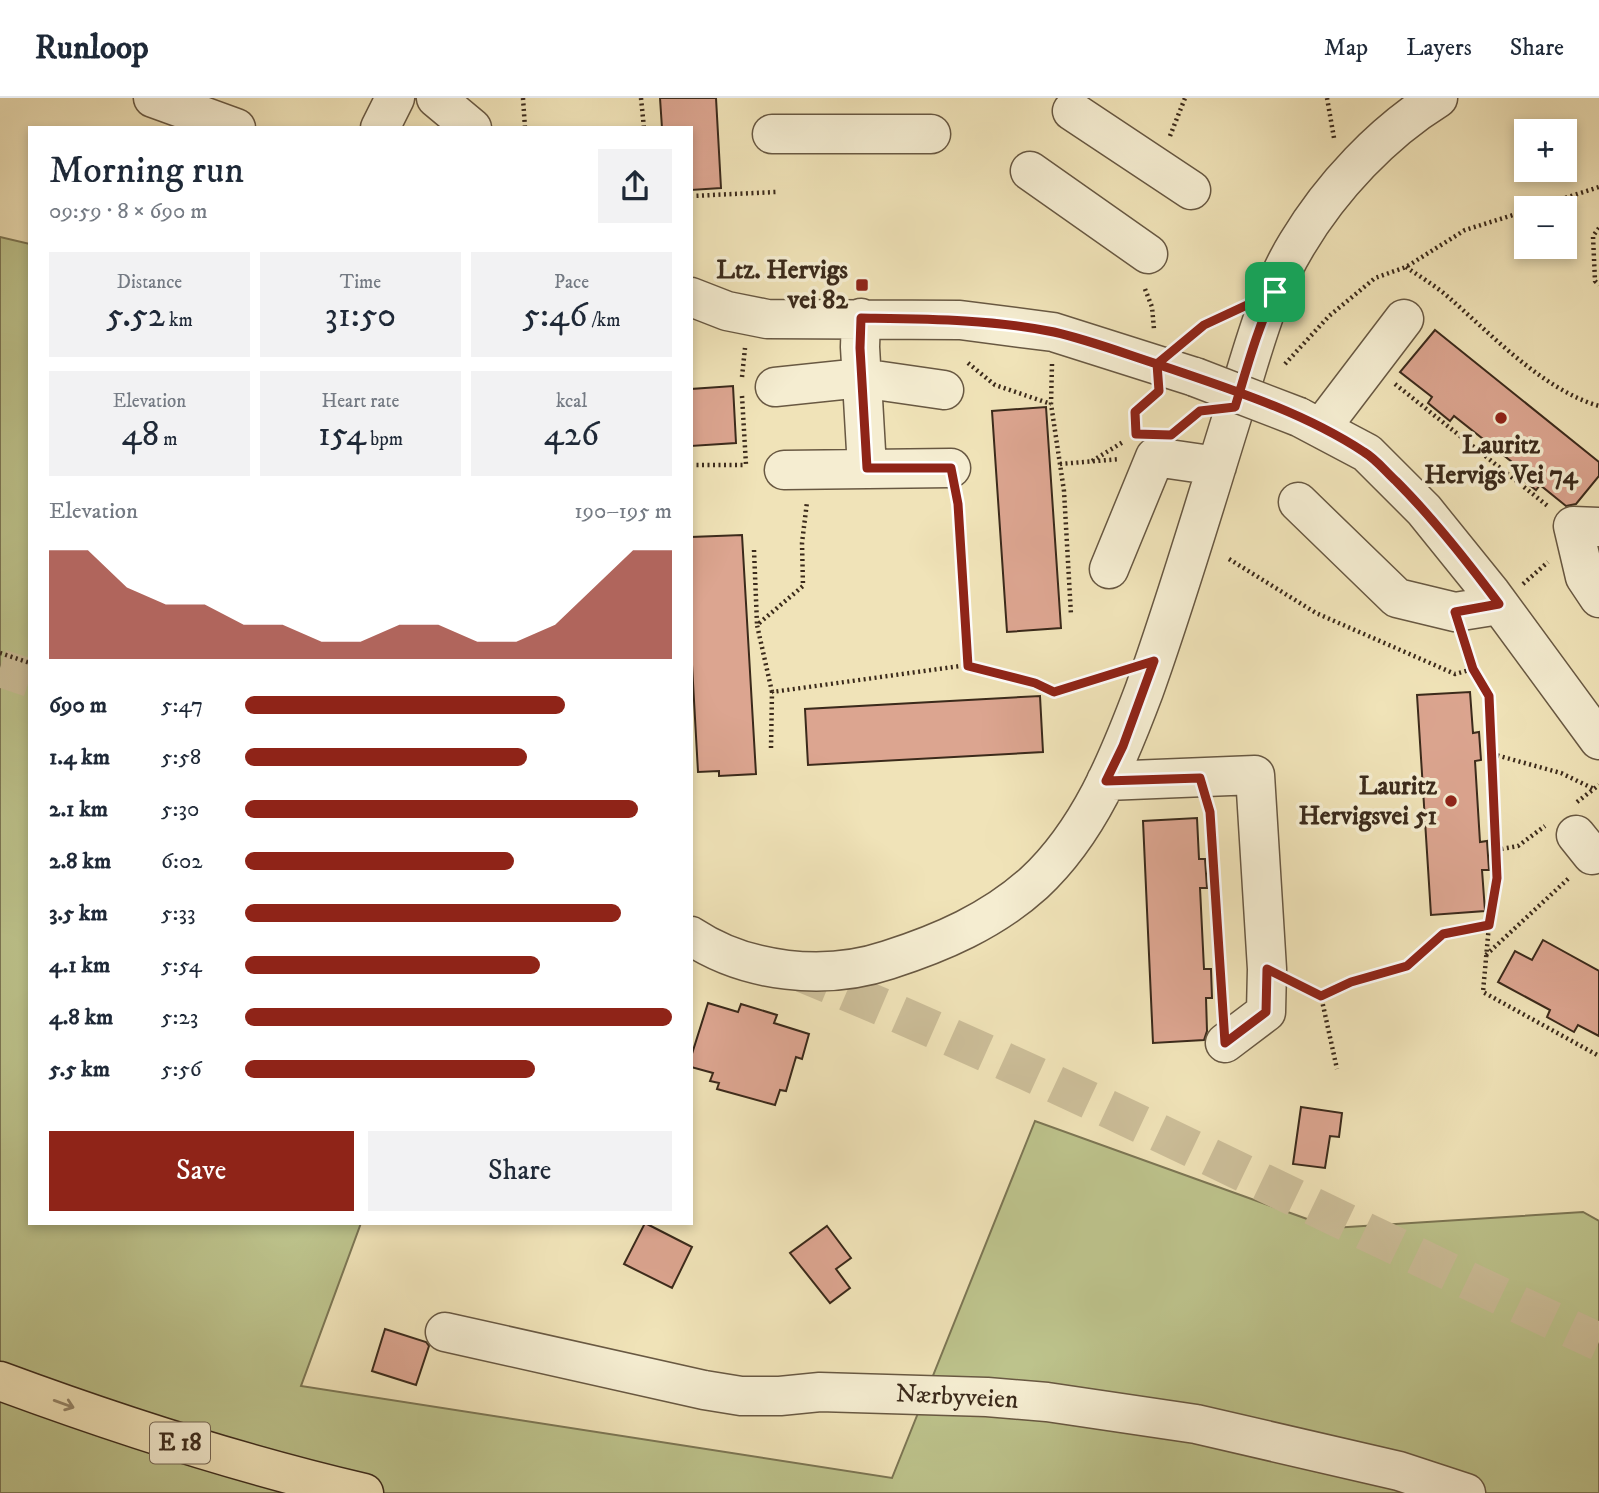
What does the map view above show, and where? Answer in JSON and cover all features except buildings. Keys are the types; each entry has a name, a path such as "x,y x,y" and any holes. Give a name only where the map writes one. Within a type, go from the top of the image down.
{"highway":[{"name":"E 18","path":"0,1381 211,1453 363,1493"}],"street":[{"path":"153,98 230,126"},
{"path":"381,126 395,98"},
{"path":"436,98 470,126"},
{"path":"693,937 733,956 771,967 806,971 873,965 963,932 999,911 1034,883 1065,849 1090,813 1123,746 1175,606 1260,323 1296,244 1337,187 1408,116 1438,98"},
{"path":"1072,111 1191,190"},
{"path":"772,134 931,134"},
{"path":"1030,171 1148,254"},
{"path":"693,298 750,317 794,320 960,320 1054,332 1195,377 1310,423 1367,453 1424,510 1499,604 1599,740"},
{"path":"861,318 861,378 867,468"},
{"path":"1310,423 1369,363 1404,319"},
{"path":"775,387 861,378 944,390"},
{"path":"1109,569 1150,442 1217,466"},
{"path":"797,470 951,468"},
{"path":"1298,502 1397,598 1455,612 1499,604"},
{"path":"1586,527 1585,577 1599,598"},
{"path":"1106,781 1255,775 1267,969 1266,1012 1225,1043"},
{"name":"Nærbyveien","path":"445,1332 741,1396 820,1392 987,1397 1047,1402 1196,1424 1399,1471 1466,1493"}],"path":[{"path":"523,98 525,126"},
{"path":"641,98 645,126"},
{"path":"1150,163 1172,133 1185,98"},
{"path":"1571,196 1599,187"},
{"path":"693,196 776,192"},
{"path":"1060,464 1092,461 1150,442 1200,411 1279,370 1329,316 1375,278 1406,267 1465,230 1514,215"},
{"path":"1599,228 1593,236 1595,281 1599,285"},
{"path":"1406,267 1444,293 1501,347 1581,401 1599,406"},
{"path":"1150,442 1136,434 1135,412 1159,391 1157,364 1204,325 1275,292"},
{"path":"1054,332 1051,404 1064,491 1071,615"},
{"path":"944,390 964,360 995,384 1051,404"},
{"path":"1369,363 1586,527"},
{"path":"1092,461 1150,442"},
{"path":"693,465 765,466 797,470 803,586 757,625"},
{"path":"951,468 958,504 968,666"},
{"path":"754,550 757,625 772,692 771,748"},
{"path":"1229,559 1316,612 1455,674 1473,669"},
{"path":"1455,612 1473,669 1489,696 1497,878 1489,925 1483,992 1599,1056"},
{"path":"0,653 28,662"},
{"path":"772,692 968,666 1035,683 1054,692 1154,661"},
{"path":"1492,754 1562,773 1594,789"},
{"path":"1200,778 1210,812 1225,1043"},
{"path":"1486,955 1592,851"},
{"path":"1321,996 1351,982 1407,966 1443,934 1489,925"},
{"path":"1267,969 1321,996"},
{"path":"1321,996 1337,1069"}],"green space":[{"path":"0,237 28,244 28,1225 360,1225 301,1386 892,1478 1035,1121 1332,1228 1583,1212 1599,1221 1599,1493 0,1493"}],"tunnel":[{"path":"0,668 28,677"},
{"path":"794,970 1098,1104 1599,1342"}],"place":[{"name":"Ltz. Hervigs vei 82","path":"862,285"},
{"name":"Lauritz Hervigs Vei 74","path":"1501,418"},
{"name":"Lauritz Hervigsvei 51","path":"1451,801"}],"route":[{"path":"1275,292 1204,325 1157,364 1054,332 960,320 861,318 860,348 867,468 951,468 958,504 968,666 1035,683 1054,692 1154,661 1123,746 1106,781 1200,778 1210,812 1225,1043 1266,1012 1267,969 1321,996 1351,982 1407,966 1443,934 1489,925 1497,878 1489,696 1473,669 1455,612 1499,604 1424,510 1367,453 1299,417 1247,397 1195,377 1157,364 1159,391 1135,412 1136,434 1171,435 1200,411 1235,407 1245,375 1260,323 1275,292"}]}
